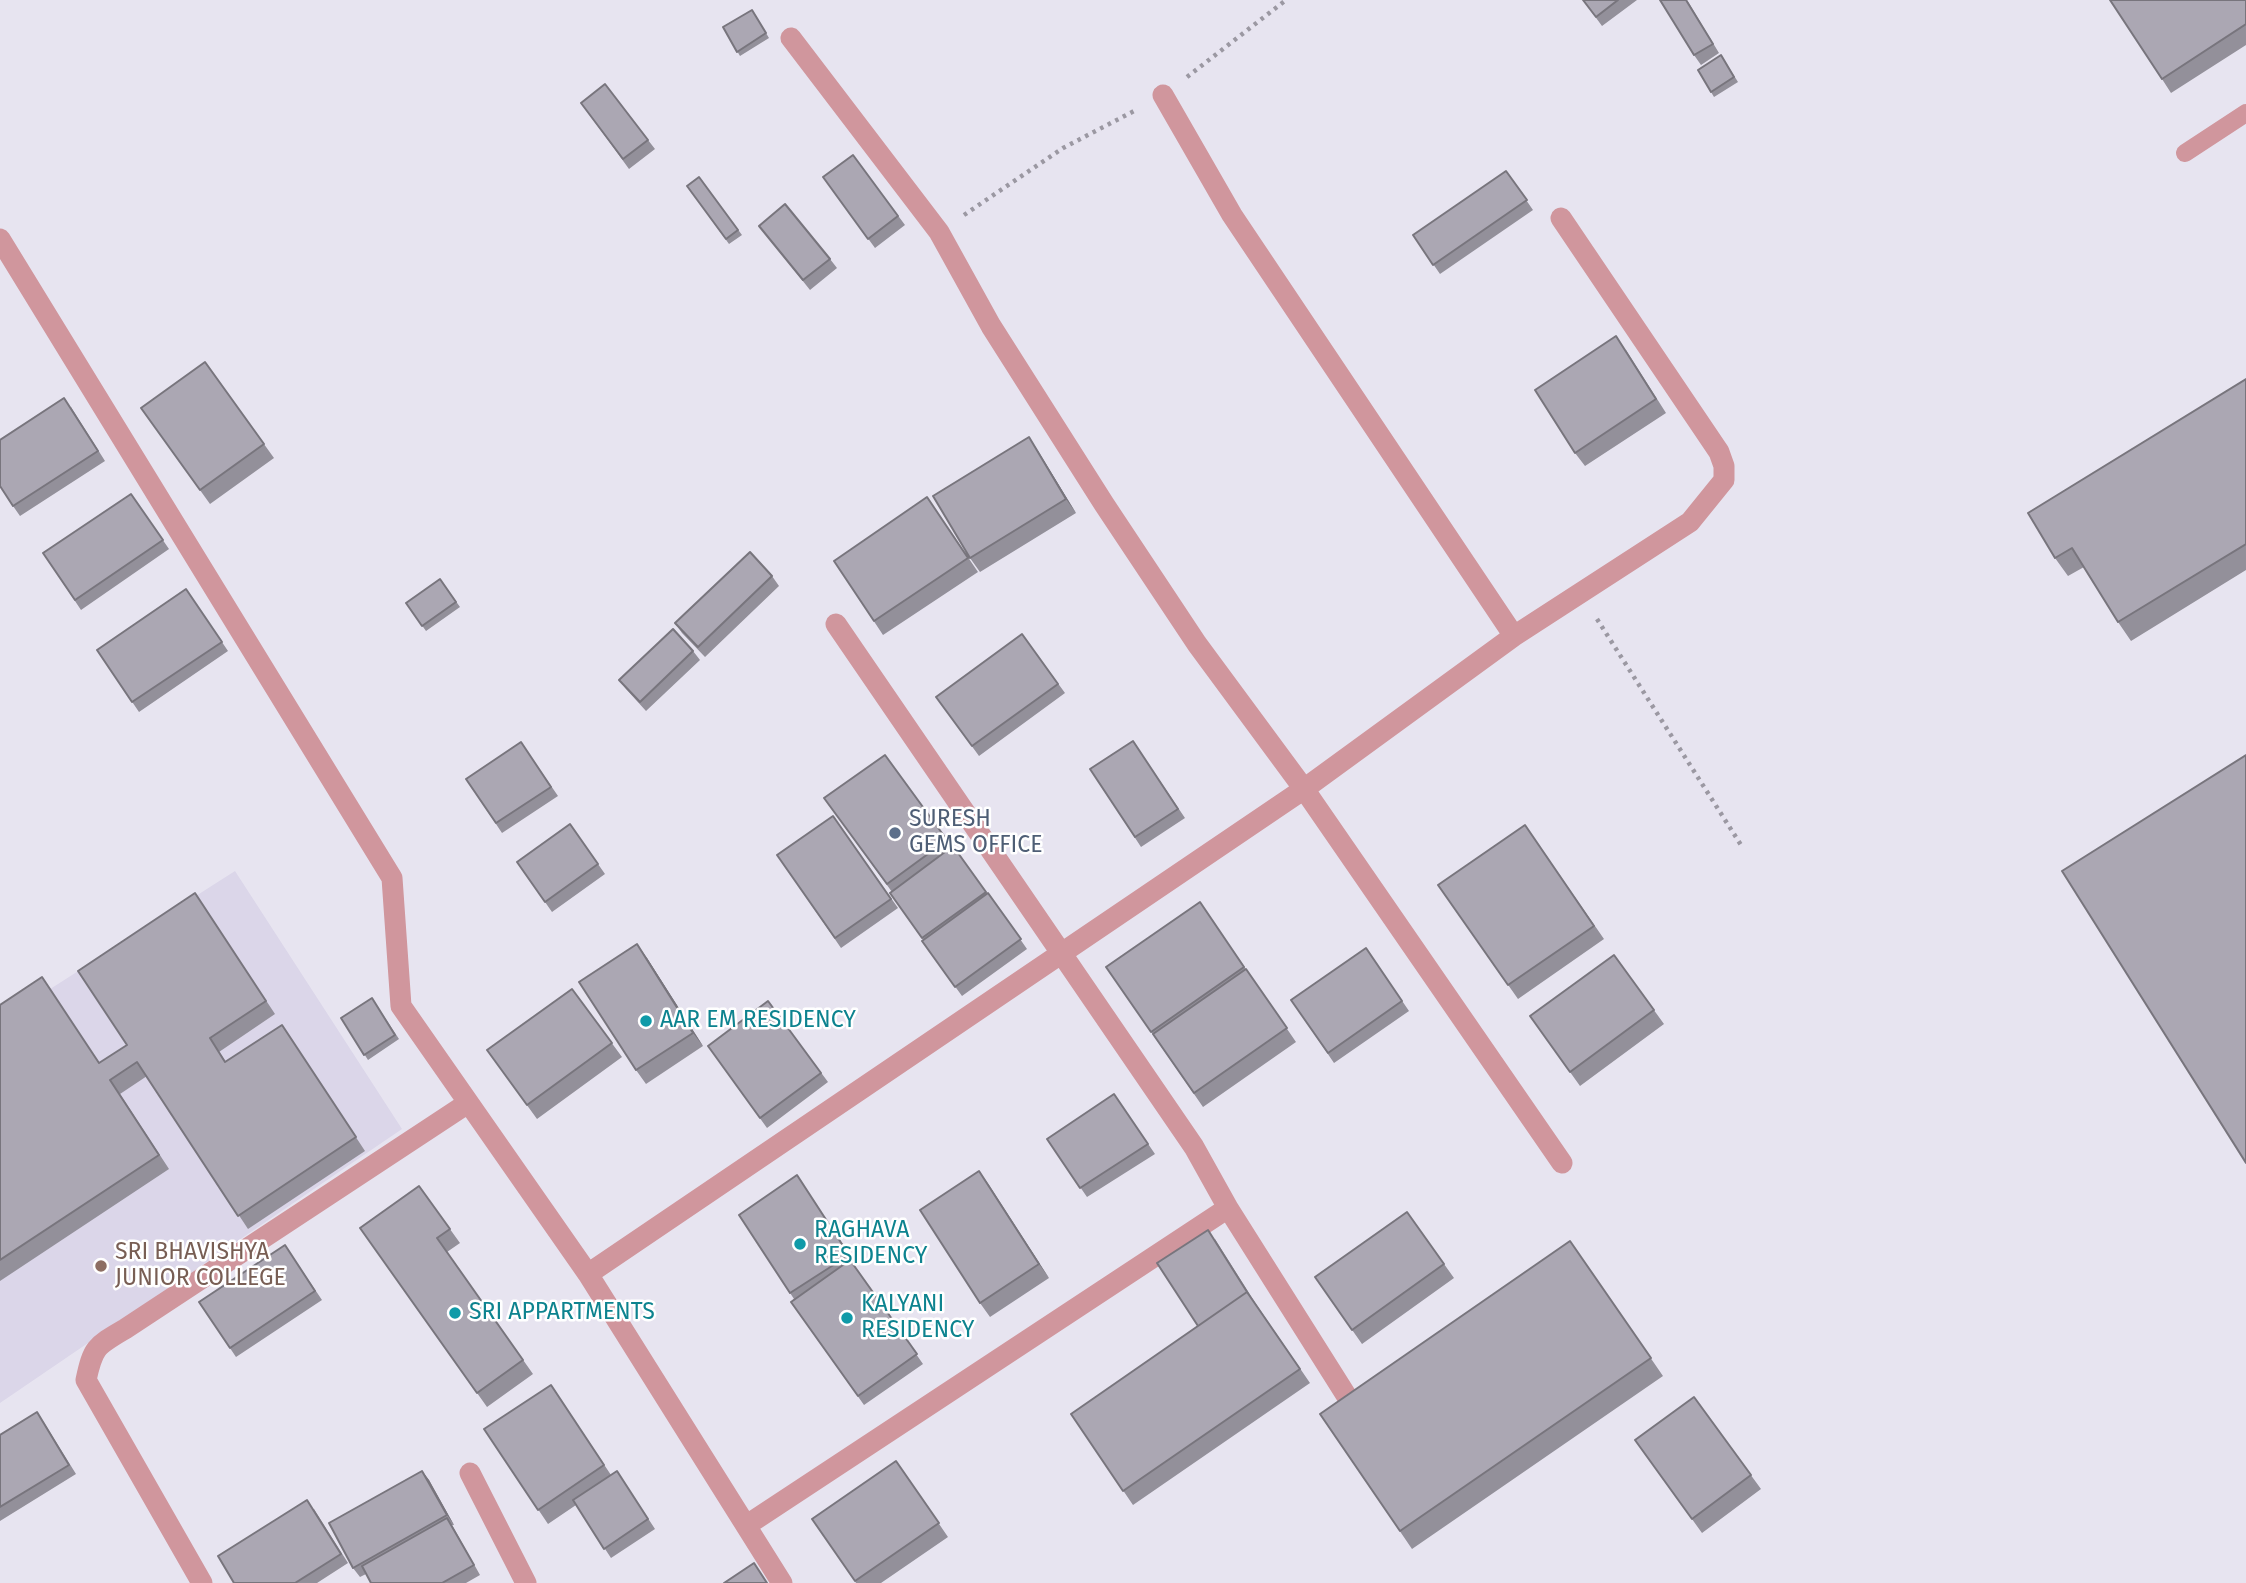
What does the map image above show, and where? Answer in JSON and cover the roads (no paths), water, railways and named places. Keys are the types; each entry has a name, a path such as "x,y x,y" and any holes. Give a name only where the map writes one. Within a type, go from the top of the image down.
{"street":[{"path":"791,38 939,232 991,326 1197,644 1304,789 1562,1163"},
{"path":"1163,95 1233,215 1514,636"},
{"path":"588,1274 1304,789 1514,636 1690,522 1724,480 1724,466 1719,452 1562,218"},
{"path":"0,239 392,878 401,1006 588,1274 782,1583"},
{"path":"836,624 1194,1147 1228,1208 1351,1403"},
{"path":"202,1583 86,1380 98,1344 125,1329 468,1103"},
{"path":"747,1525 1228,1208"},
{"path":"470,1473 526,1583"}],"lane":[{"path":"2185,153 2246,113"}],"place":[{"name":"SURESH GEMS OFFICE","path":"895,833"},
{"name":"AAR EM RESIDENCY","path":"646,1021"},
{"name":"RAGHAVA RESIDENCY","path":"800,1244"},
{"name":"SRI BHAVISHYA JUNIOR COLLEGE","path":"101,1266"},
{"name":"SRI APPARTMENTS","path":"455,1313"},
{"name":"KALYANI RESIDENCY","path":"847,1318"}]}
